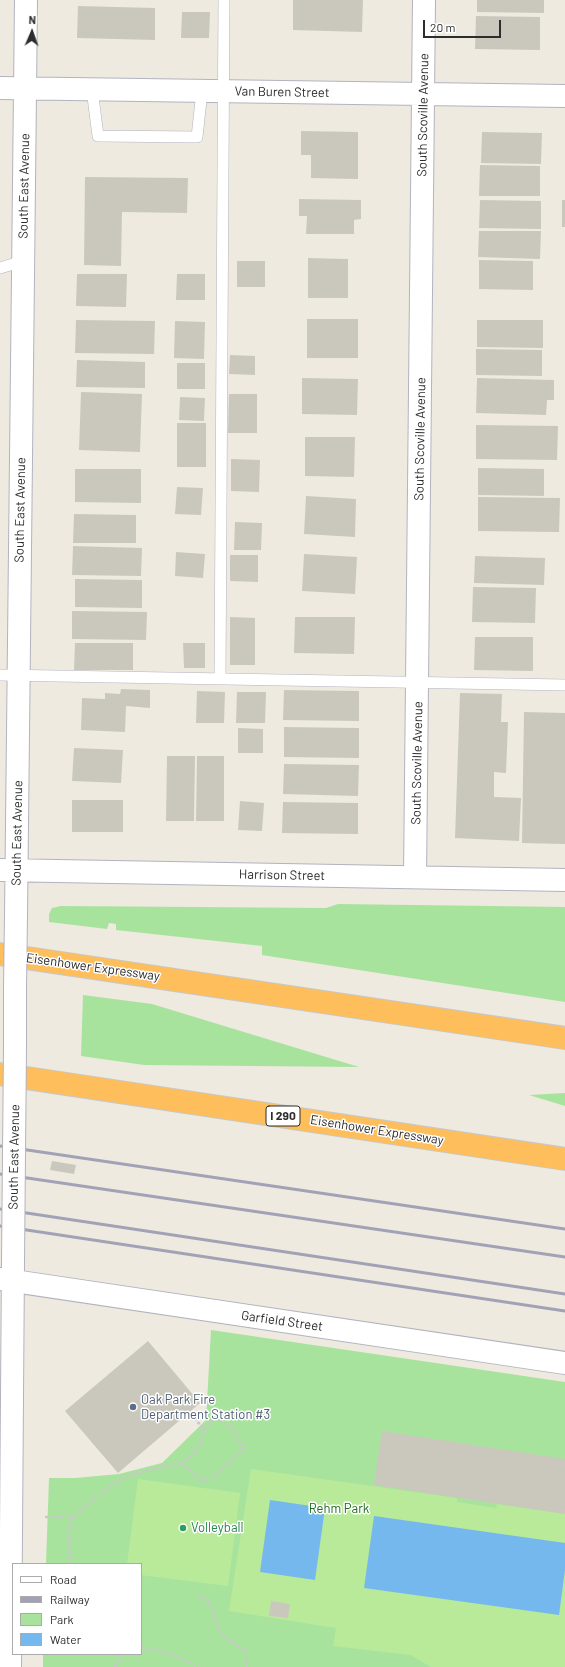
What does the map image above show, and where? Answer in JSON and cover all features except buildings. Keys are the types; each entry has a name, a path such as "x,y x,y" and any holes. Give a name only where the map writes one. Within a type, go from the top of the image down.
{"highway":[{"name":"Eisenhower Expressway","path":"0,954 565,1038"},
{"name":"Eisenhower Expressway","path":"0,1074 565,1159"}],"street":[{"name":"South East Avenue","path":"7,1664 6,1460 15,1046 16,916 8,870 9,675 23,261 26,0"},
{"name":"South Scoville Avenue","path":"415,877 424,0"},
{"name":"Van Buren Street","path":"0,88 565,96"},
{"name":"Harrison Street","path":"8,870 565,880"},
{"name":"Garfield Street","path":"9,1274 565,1363"}],"lane":[{"path":"220,679 224,0"},
{"path":"92,89 98,136 197,137 202,91"},
{"path":"0,268 23,261"},
{"path":"9,675 565,685"}],"path":[{"path":"70,1563 69,1529 74,1518 95,1497 132,1474 182,1463 193,1456 200,1445 204,1429 216,1416 232,1429 244,1448 213,1478 201,1480 182,1463"},
{"path":"195,1419 204,1429"},
{"path":"45,1517 74,1518"},
{"path":"199,1597 209,1601 220,1633 245,1650 247,1659 246,1667"},
{"path":"142,1647 164,1652 184,1659 198,1667"},
{"path":"116,1667 121,1655"}],"green space":[{"path":"338,904 565,907 565,1002 262,955 262,946 116,930 116,924 109,923 107,929 49,922 49,914 52,908 61,906 326,908"},
{"path":"83,995 152,1004 359,1067 144,1065 81,1056"},
{"path":"565,1093 565,1106 529,1095"},
{"name":"Rehm Park","path":"211,1330 565,1382 565,1667 43,1667 43,1655 142,1655 142,1563 46,1563 49,1478 75,1478 119,1474 162,1463 206,1420"},
{"path":"251,1469 457,1498 457,1502 496,1508 497,1504 565,1514 565,1667 431,1667 411,1655 333,1646 336,1628 229,1611"},
{"name":"Volleyball","path":"138,1479 240,1493 228,1586 142,1575 142,1563 127,1563"}],"water":[{"path":"270,1500 325,1508 315,1580 260,1572"},
{"path":"374,1516 565,1543 565,1570 559,1615 364,1588"}],"railway":[{"path":"0,1146 565,1229"},
{"path":"0,1174 565,1257"},
{"path":"0,1209 565,1294"},
{"path":"0,1226 565,1311"}],"place":[{"name":"Oak Park Fire Department Station #3","path":"133,1407"},
{"name":"Volleyball","path":"183,1528"}]}
